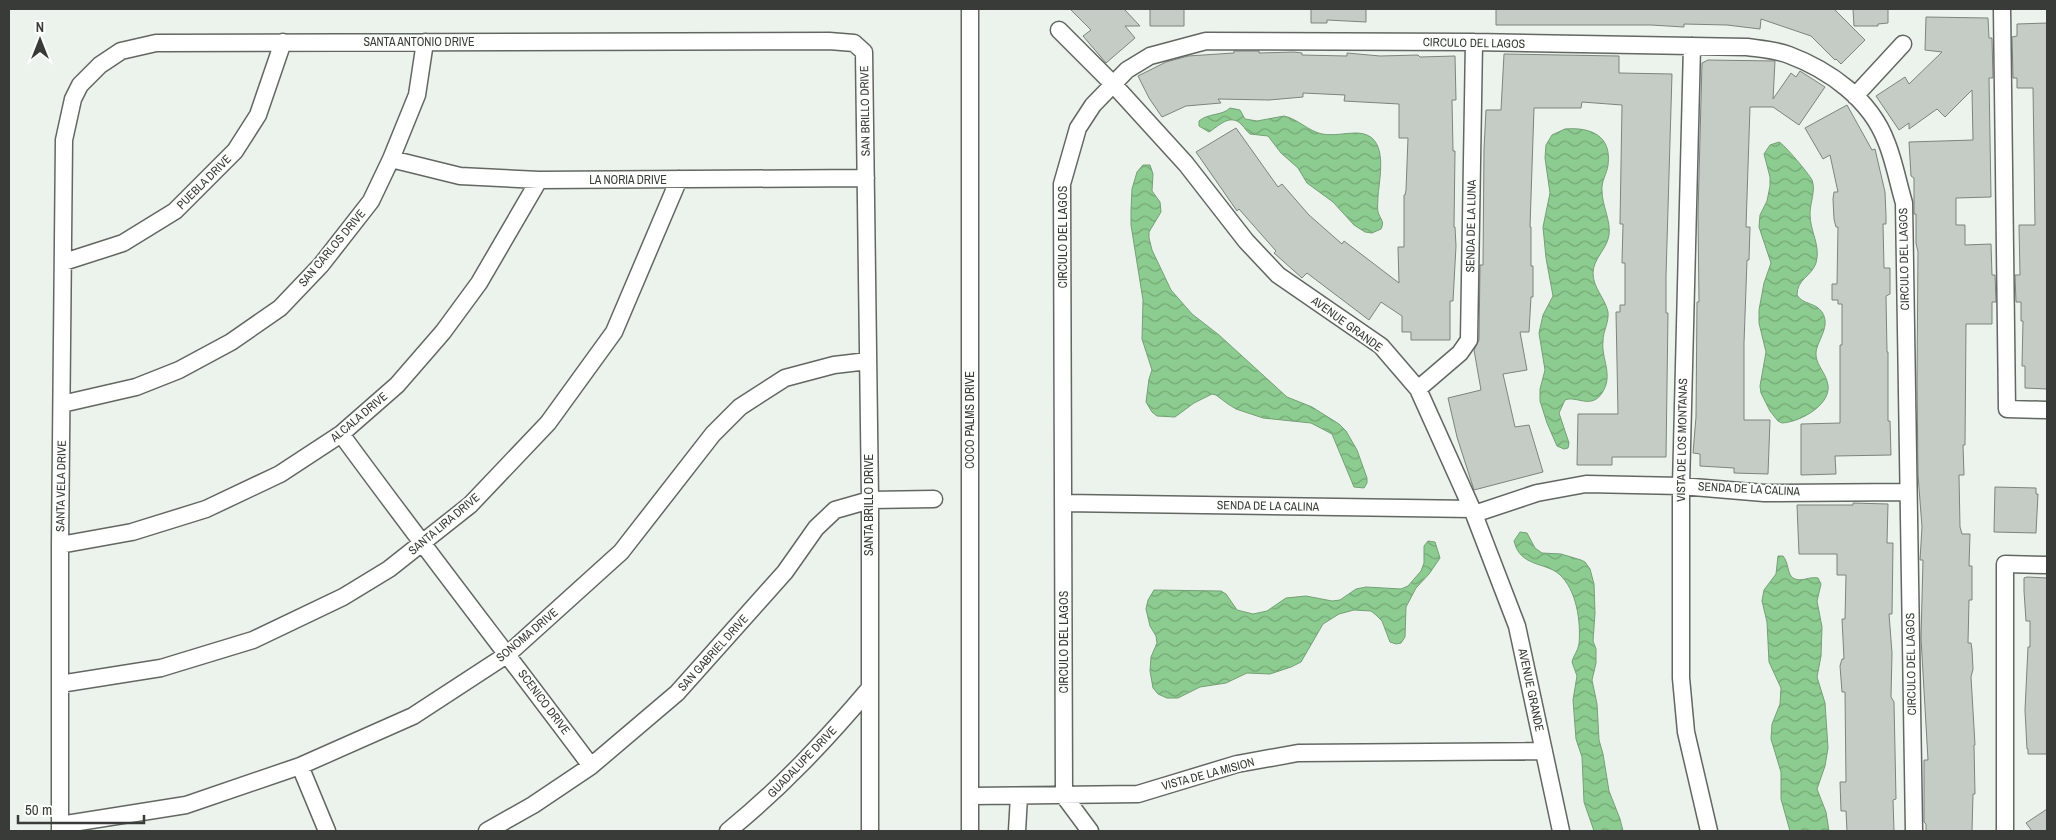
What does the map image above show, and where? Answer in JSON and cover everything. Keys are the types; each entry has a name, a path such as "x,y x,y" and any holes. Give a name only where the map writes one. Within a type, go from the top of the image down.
{"street":[{"name":"COCO PALMS DRIVE","path":"970,9 970,831"},
{"path":"2002,9 2007,410 2047,410"},
{"name":"AVENUE GRANDE","path":"1058,30 1114,85 1186,164 1246,241 1278,274 1381,346 1418,389 1473,512 1517,626 1561,831"},
{"name":"SANTA ANTONIO DRIVE","path":"64,140 73,99 80,85 100,65 121,51 156,43 829,41"},
{"name":"SAN BRILLO DRIVE","path":"829,41 854,43 864,52 866,178"},
{"name":"CIRCULO DEL LAGOS","path":"1064,796 1062,184 1078,128 1093,105 1127,70 1150,56 1206,41 1474,42 1748,47 1787,54 1825,71 1856,96 1873,117 1886,140 1904,203 1914,831"},
{"name":"PUEBLA DRIVE","path":"64,262 123,242 175,211 235,151 258,115 283,42"},
{"name":"SAN CARLOS DRIVE","path":"62,404 136,387 179,370 231,342 280,308 321,265 372,201 416,95 426,42"},
{"name":"SENDA DE LA LUNA","path":"1418,389 1460,353 1469,340 1474,42"},
{"path":"1856,96 1903,44"},
{"name":"VISTA DE LOS MONTANAS","path":"1692,46 1681,486 1681,678 1686,732 1710,831"},
{"name":"SANTA VELA DRIVE","path":"60,828 60,545 64,140"},
{"name":"LA NORIA DRIVE","path":"391,159 460,176 539,180 866,178"},
{"name":"SANTA BRILLO DRIVE","path":"866,178 870,500 870,831"},
{"name":"SANTA LIRA DRIVE","path":"60,684 161,668 253,640 343,597 389,569 470,505 548,423 614,332 679,179"},
{"name":"ALCALA DRIVE","path":"60,545 132,532 206,509 280,474 341,434 397,385 443,332 480,283 539,180"},
{"name":"SONOMA DRIVE","path":"60,828 186,805 300,766 413,716 508,654 621,552 713,434 740,407 785,378 834,365 868,361"},
{"name":"SCENICO DRIVE","path":"341,434 591,766"},
{"name":"SENDA DE LA CALINA","path":"1064,503 1473,512 1537,493 1586,484 1681,486 1764,493 1908,492"},
{"name":"SAN GABRIEL DRIVE","path":"488,831 534,805 591,766 677,693 785,572 816,528 836,510 870,500 934,499"},
{"path":"2005,831 2005,564 2047,565"},
{"name":"GUADALUPE DRIVE","path":"728,831 760,805 823,743 870,688"},
{"name":"VISTA DE LA MISION","path":"970,796 1138,794 1237,764 1298,753 1544,751"},
{"path":"300,766 327,831"},
{"path":"1017,831 1019,796"},
{"path":"1064,796 1090,831"}],"water":[{"path":"1230,108 1240,110 1245,119 1257,121 1284,116 1322,134 1357,133 1367,135 1374,140 1378,148 1381,167 1378,212 1382,222 1381,229 1372,233 1365,232 1354,225 1333,202 1307,183 1298,168 1281,153 1268,136 1250,134 1238,121 1233,120 1224,122 1209,132 1199,126 1199,121 1203,118 1227,111"},
{"path":"1565,129 1591,132 1603,140 1606,146 1608,165 1602,184 1602,191 1608,219 1609,235 1606,245 1595,263 1593,273 1595,283 1608,312 1608,320 1603,337 1607,380 1602,393 1593,401 1565,400 1559,413 1569,443 1568,448 1564,449 1557,446 1540,401 1540,389 1545,370 1539,333 1543,315 1553,296 1543,227 1550,193 1545,158 1546,145 1552,135"},
{"path":"1779,142 1802,166 1813,184 1810,221 1817,250 1816,263 1811,272 1799,285 1797,295 1802,300 1819,309 1824,317 1825,327 1817,347 1816,356 1827,381 1828,389 1826,397 1815,410 1798,419 1782,423 1770,411 1761,393 1760,386 1766,352 1759,323 1759,310 1764,283 1771,263 1759,227 1760,215 1767,201 1770,186 1770,177 1764,154 1770,145"},
{"path":"1143,165 1150,165 1153,174 1152,191 1160,202 1161,212 1149,232 1149,238 1152,250 1171,290 1192,314 1219,335 1287,397 1312,407 1339,424 1346,431 1357,450 1367,478 1364,488 1354,487 1332,434 1311,423 1263,418 1236,409 1212,394 1194,403 1175,417 1157,416 1152,412 1146,402 1152,370 1142,339 1143,300 1131,225 1132,189 1137,172"},
{"path":"1520,532 1527,533 1535,548 1542,553 1561,554 1581,560 1590,569 1594,584 1595,613 1593,641 1596,649 1596,663 1592,680 1597,704 1599,740 1609,791 1623,831 1594,831 1584,802 1582,757 1576,739 1573,700 1577,676 1572,662 1578,647 1579,635 1574,597 1559,574 1527,560 1517,549 1514,541"},
{"path":"1428,541 1435,542 1440,558 1416,588 1406,607 1405,637 1401,643 1390,642 1382,621 1371,611 1354,610 1339,614 1323,624 1301,662 1291,667 1270,674 1247,673 1226,683 1200,687 1178,698 1167,698 1158,694 1153,688 1150,671 1151,657 1157,643 1146,609 1148,600 1154,590 1221,591 1226,594 1237,610 1253,614 1267,611 1286,598 1306,596 1332,601 1340,600 1356,589 1366,587 1401,589 1408,586 1421,571 1424,563 1424,546"},
{"path":"1778,556 1783,556 1793,578 1799,580 1818,578 1821,584 1817,601 1822,627 1821,656 1817,677 1825,703 1828,748 1825,766 1817,789 1826,812 1829,831 1790,831 1781,799 1781,772 1771,739 1772,724 1780,704 1781,688 1769,662 1767,622 1762,601 1764,590 1776,574"}],"building":[{"path":"1070,9 1124,9 1140,26 1125,26 1135,38 1106,63 1083,36 1091,30"},
{"path":"1150,9 1184,9 1184,26 1150,26"},
{"path":"1311,9 1366,9 1366,22 1327,20 1327,23 1311,23"},
{"path":"1496,9 1834,9 1865,40 1841,64 1811,36 1761,19 1760,29 1727,25 1684,24 1684,27 1651,25 1496,25"},
{"path":"1853,9 1888,9 1888,23 1878,24 1878,26 1854,26"},
{"path":"1926,17 1988,18 1989,38 1992,38 1993,78 1989,78 1991,197 1956,198 1956,225 1965,225 1965,245 1991,244 1992,275 1995,275 1996,302 1992,302 1992,324 1966,324 1964,475 1959,475 1960,527 1962,534 1970,534 1969,566 1972,566 1972,600 1969,600 1968,643 1971,643 1972,650 1973,669 1971,677 1975,745 1975,794 1973,794 1972,831 1926,831 1926,824 1924,822 1924,760 1928,760 1921,638 1923,560 1920,560 1922,527 1918,475 1918,252 1916,243 1916,214 1914,214 1914,178 1911,176 1909,142 1973,140 1972,90 1945,117 1937,109 1909,129 1909,123 1899,130 1876,96 1905,77 1909,84 1942,52 1925,50"},
{"path":"2047,23 2047,389 2025,388 2025,366 2022,366 2023,321 2021,321 2021,302 2016,302 2015,275 2020,275 2019,225 2035,225 2033,88 2017,88 2017,78 2013,78 2012,37 2017,36 2017,24"},
{"path":"1234,51 1259,51 1259,53 1294,52 1302,53 1302,55 1347,56 1347,53 1380,56 1455,56 1456,100 1452,100 1453,151 1455,151 1454,227 1456,246 1453,301 1450,301 1450,340 1411,340 1411,332 1402,332 1402,316 1381,302 1369,320 1307,273 1302,278 1274,253 1276,251 1239,209 1237,211 1196,152 1236,128 1278,187 1282,184 1309,215 1342,244 1344,241 1399,283 1398,247 1404,247 1404,195 1406,190 1408,138 1399,138 1399,104 1344,101 1345,95 1303,93 1303,97 1269,100 1218,99 1221,103 1186,106 1162,117 1149,98 1138,76 1166,62 1188,56 1234,53"},
{"path":"1504,54 1619,56 1619,73 1672,74 1666,276 1666,313 1668,313 1666,457 1612,457 1612,465 1577,465 1578,414 1618,414 1616,312 1620,312 1620,305 1625,305 1625,263 1622,263 1623,224 1620,224 1622,105 1582,102 1581,108 1534,108 1530,227 1533,297 1531,297 1529,332 1520,332 1527,370 1503,374 1515,427 1529,425 1543,472 1474,490 1457,437 1448,398 1481,390 1474,350 1479,340 1480,265 1483,265 1486,110 1501,110"},
{"path":"1708,60 1775,61 1773,99 1791,73 1796,77 1800,71 1825,87 1799,125 1773,107 1750,107 1746,227 1750,227 1744,343 1744,420 1770,420 1768,474 1734,473 1734,468 1700,466 1700,454 1693,453 1696,417 1697,302 1699,302 1698,214 1702,63"},
{"path":"1847,105 1872,150 1875,149 1885,192 1886,224 1883,224 1884,268 1890,268 1890,294 1886,296 1888,421 1890,421 1891,455 1835,456 1836,474 1801,475 1801,424 1840,423 1840,345 1842,345 1842,304 1838,304 1838,300 1832,300 1832,284 1837,284 1838,227 1836,227 1834,219 1833,199 1834,192 1838,192 1830,155 1823,159 1805,128"},
{"path":"1995,487 2036,488 2036,494 2038,494 2036,533 1994,532"},
{"path":"1853,503 1888,504 1887,543 1893,543 1892,614 1889,614 1892,653 1891,697 1894,702 1896,799 1893,800 1894,831 1847,831 1846,811 1841,811 1840,782 1846,782 1845,692 1842,692 1840,666 1842,659 1844,659 1842,619 1845,619 1846,575 1837,575 1837,554 1799,554 1797,505 1853,505"},
{"path":"2024,578 2047,578 2047,754 2028,754 2027,749 2025,710 2030,621 2026,621"},
{"path":"2047,809 2047,831 2032,831 2026,823"}]}
